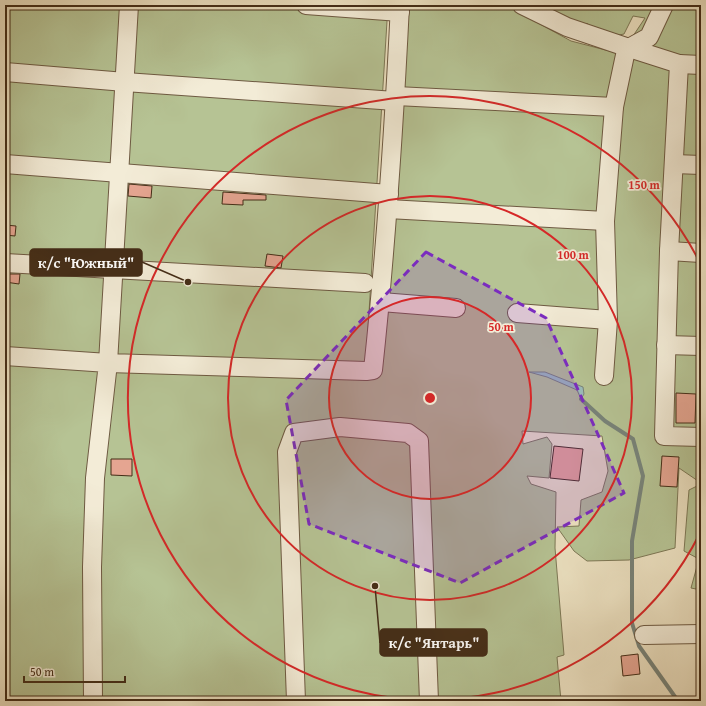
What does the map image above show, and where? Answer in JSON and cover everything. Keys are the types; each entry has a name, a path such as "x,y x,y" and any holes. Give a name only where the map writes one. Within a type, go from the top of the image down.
{"lane":[{"path":"93,701 92,567 95,478 108,363 130,5"},
{"path":"5,356 108,363 373,370 381,302 396,98 400,8 306,5"},
{"path":"522,5 567,28 679,64 701,65"},
{"path":"604,376 608,320 605,221 614,107 625,55 629,48 649,37 664,5"},
{"path":"679,64 669,251 664,436 701,437"},
{"path":"5,72 125,82 396,98 614,107"},
{"path":"5,164 119,172 388,202 605,221"},
{"path":"674,164 701,165"},
{"path":"669,251 701,253"},
{"path":"5,263 365,283"},
{"path":"381,302 456,308"},
{"path":"517,313 608,320"},
{"path":"666,345 701,346"},
{"path":"296,701 287,452 294,433 340,427 408,433 420,442 429,701"},
{"path":"644,635 701,634"}],"highlighted area":[{"path":"426,252 546,318 624,493 460,583 309,524 286,400"}],"green space":[{"path":"5,5 388,5 365,377 378,378 407,5 505,5 571,41 621,54 645,18 633,16 624,34 609,37 593,33 587,23 585,28 539,5 701,5 701,443 664,442 666,445 701,446 701,483 679,468 675,548 629,560 587,561 574,551 557,527 579,526 581,500 602,492 608,471 602,436 522,431 523,444 547,437 552,444 549,478 527,476 531,484 556,492 555,548 564,655 557,657 561,701 5,701"},
{"path":"701,484 701,590 691,588 699,559 684,551 689,490"}],"water":[{"path":"529,372 545,372 583,387 584,394 581,399 577,390 547,377"}],"building":[{"path":"129,184 152,186 151,198 128,196"},
{"path":"223,192 266,195 266,200 243,200 243,205 222,204"},
{"path":"5,225 16,226 15,236 5,235"},
{"path":"267,254 283,256 281,268 265,266"},
{"path":"5,274 20,274 19,284 5,282"},
{"path":"676,393 696,394 695,423 676,423"},
{"path":"554,446 583,449 579,481 550,478"},
{"path":"662,456 679,457 677,487 660,486"},
{"path":"111,459 132,459 132,476 111,475"},
{"path":"638,654 640,674 623,676 621,656"}],"waterway":[{"path":"581,399 605,421 633,439 643,476 632,541 632,623 639,646 678,701"}],"place":[{"name":"к/с \"Южный\"","path":"188,282"},
{"name":"к/с \"Янтарь\"","path":"375,586"}]}
